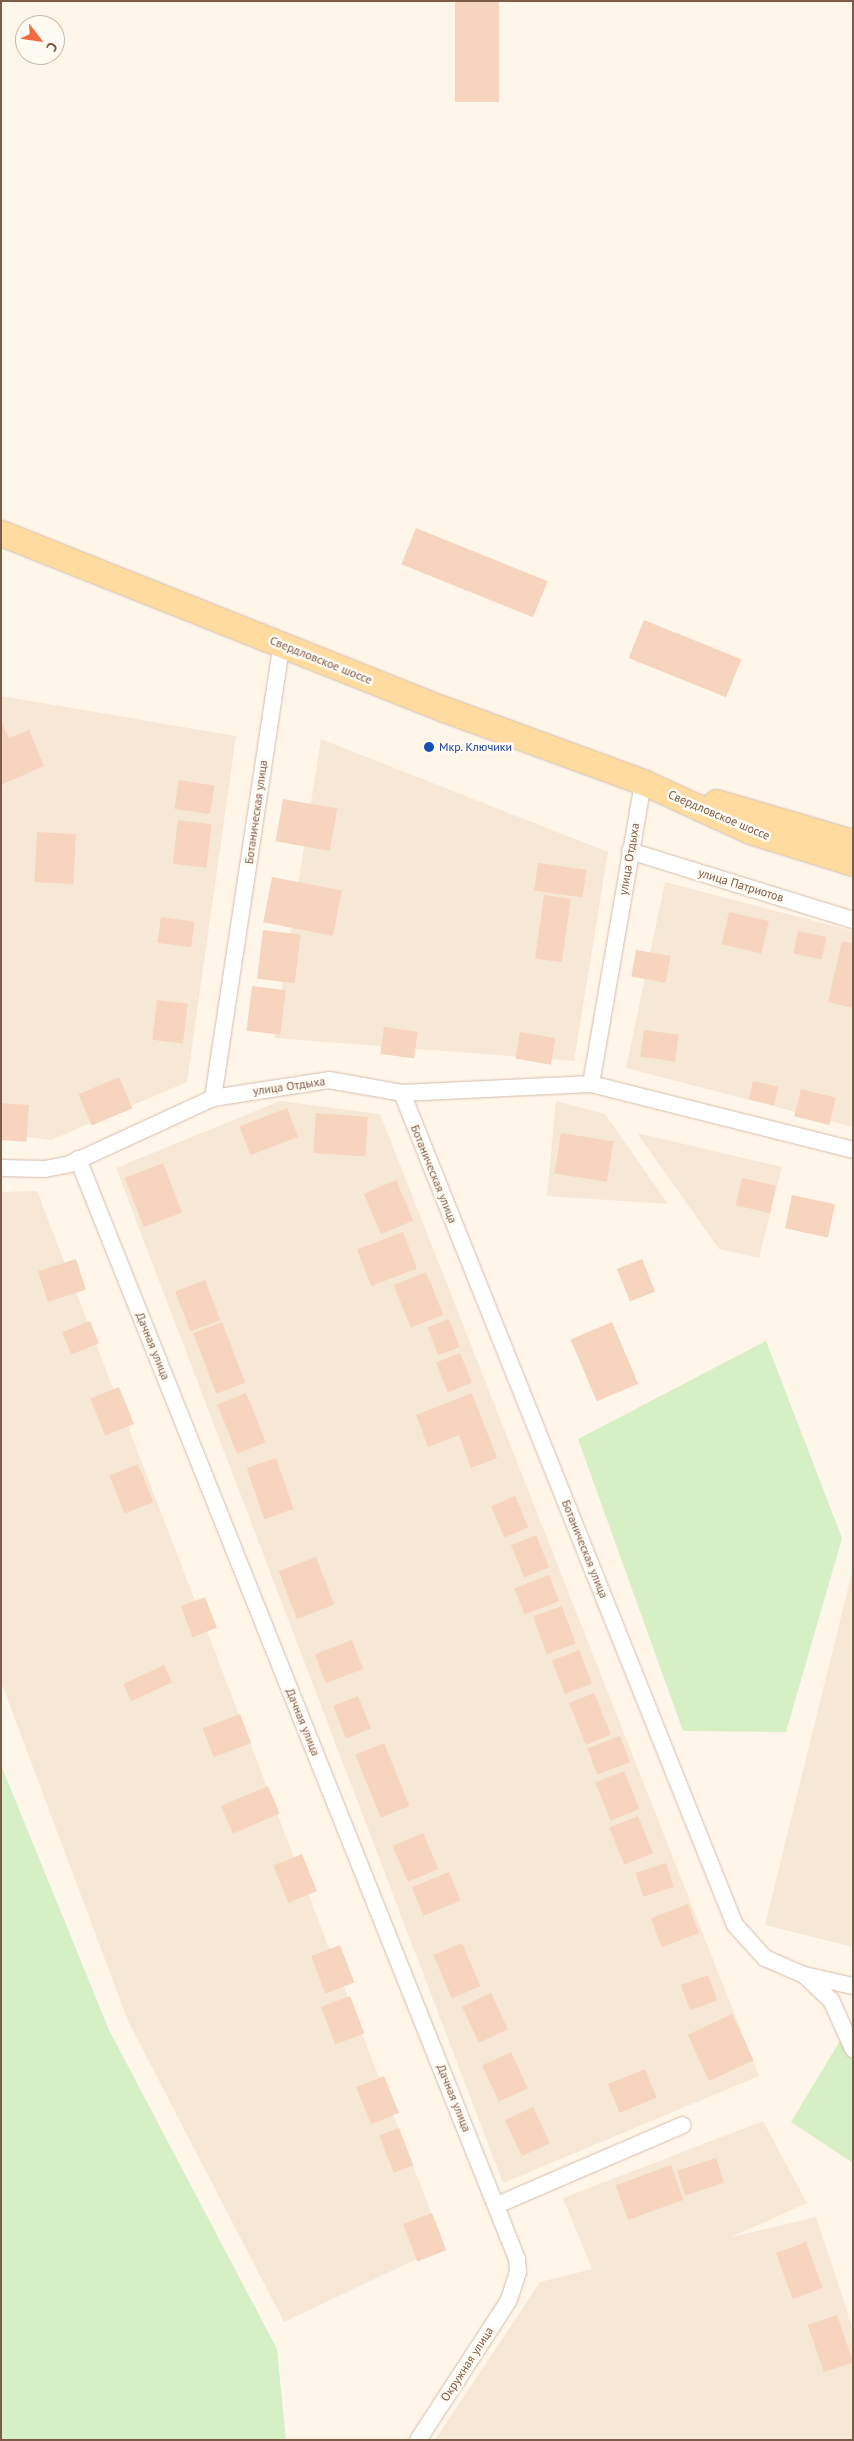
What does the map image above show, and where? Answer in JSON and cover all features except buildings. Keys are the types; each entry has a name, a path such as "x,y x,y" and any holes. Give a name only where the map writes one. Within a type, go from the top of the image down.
{"main road":[{"name":"Свердловское шоссе","path":"1,533 282,644 642,782 750,831 853,863"},
{"name":"Свердловское шоссе","path":"642,782 853,842"}],"street":[{"name":"Ботаническая улица","path":"213,1098 282,644"},
{"name":"улица Отдыха","path":"591,1084 642,782"},
{"name":"улица Патриотов","path":"630,851 853,920"},
{"name":"улица Отдыха","path":"1,1168 45,1170 78,1159 213,1098 329,1080 402,1093 591,1084 853,1150"},
{"name":"Ботаническая улица","path":"402,1093 735,1925 765,1958 804,1975"},
{"name":"Дачная улица","path":"78,1159 497,2205 517,2259 514,2287"},
{"path":"804,1975 853,1986"},
{"path":"804,1975 831,2000 853,2049"},
{"path":"497,2205 683,2125"},
{"name":"Окружная улица","path":"418,2440 514,2287"}],"shaded area":[{"path":"1,696 236,736 187,1082 51,1140 1,1134"},
{"path":"321,739 608,852 574,1061 274,1038"},
{"path":"665,882 853,931 853,1127 626,1068"},
{"path":"280,1101 380,1114 759,2076 503,2183 116,1168"},
{"path":"556,1101 605,1114 668,1204 547,1196"},
{"path":"637,1133 782,1167 759,1258 719,1249"},
{"path":"37,1191 444,2246 284,2322 128,2021 1,1682 1,1192"},
{"path":"853,1568 853,1947 765,1925"},
{"path":"763,2121 807,2203 731,2237 816,2217 853,2329 853,2440 435,2440 540,2282 592,2269 563,2198"}],"green space":[{"path":"766,1341 842,1538 786,1732 683,1731 578,1439"},
{"path":"1,1765 109,2030 277,2349 286,2440 1,2440"},
{"path":"853,2019 853,2163 791,2122"}],"place":[{"name":"Мкр. Ключики","path":"429,747"}]}
